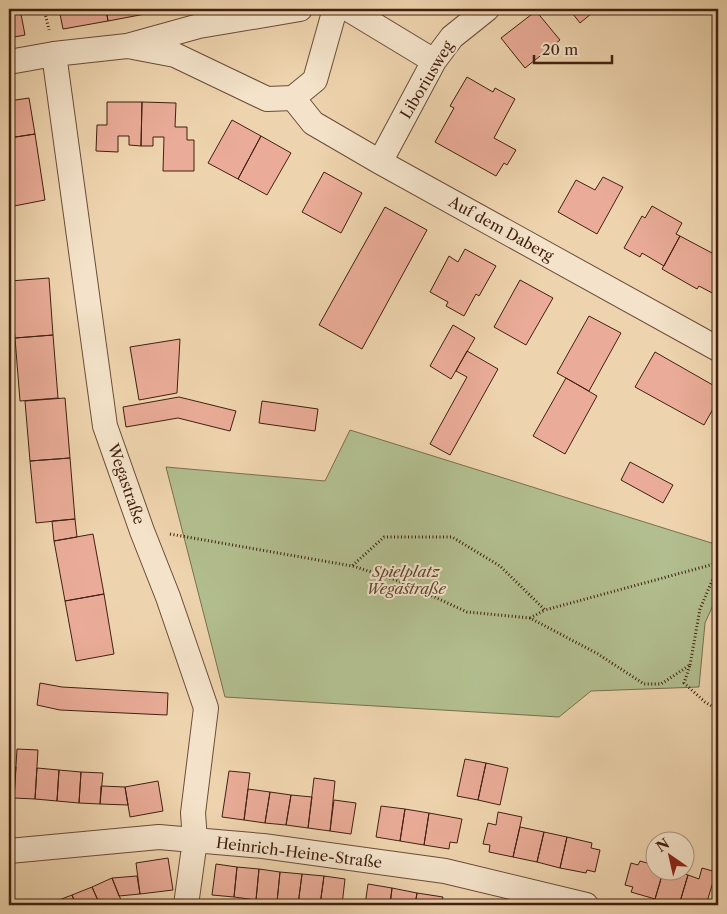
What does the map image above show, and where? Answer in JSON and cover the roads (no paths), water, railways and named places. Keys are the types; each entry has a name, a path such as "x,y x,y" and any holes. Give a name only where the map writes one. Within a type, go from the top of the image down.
{"street":[{"path":"9,62 54,54 127,46 199,26 300,9"},
{"path":"127,46 175,55 267,99 293,98 315,80 335,9"},
{"path":"348,9 434,61"},
{"name":"Liboriusweg","path":"380,162 434,61 452,37 487,9"},
{"name":"Wegastraße","path":"54,54 105,426 142,531 168,597 206,708 193,813 195,840 186,905"},
{"name":"Auf dem Daberg","path":"293,98 313,123 718,349"},
{"name":"Heinrich-Heine-Straße","path":"9,851 159,837 263,846 445,871 586,905"}],"park label":[{"name":"Spielplatz Wegastraße","path":"406,580"}]}
